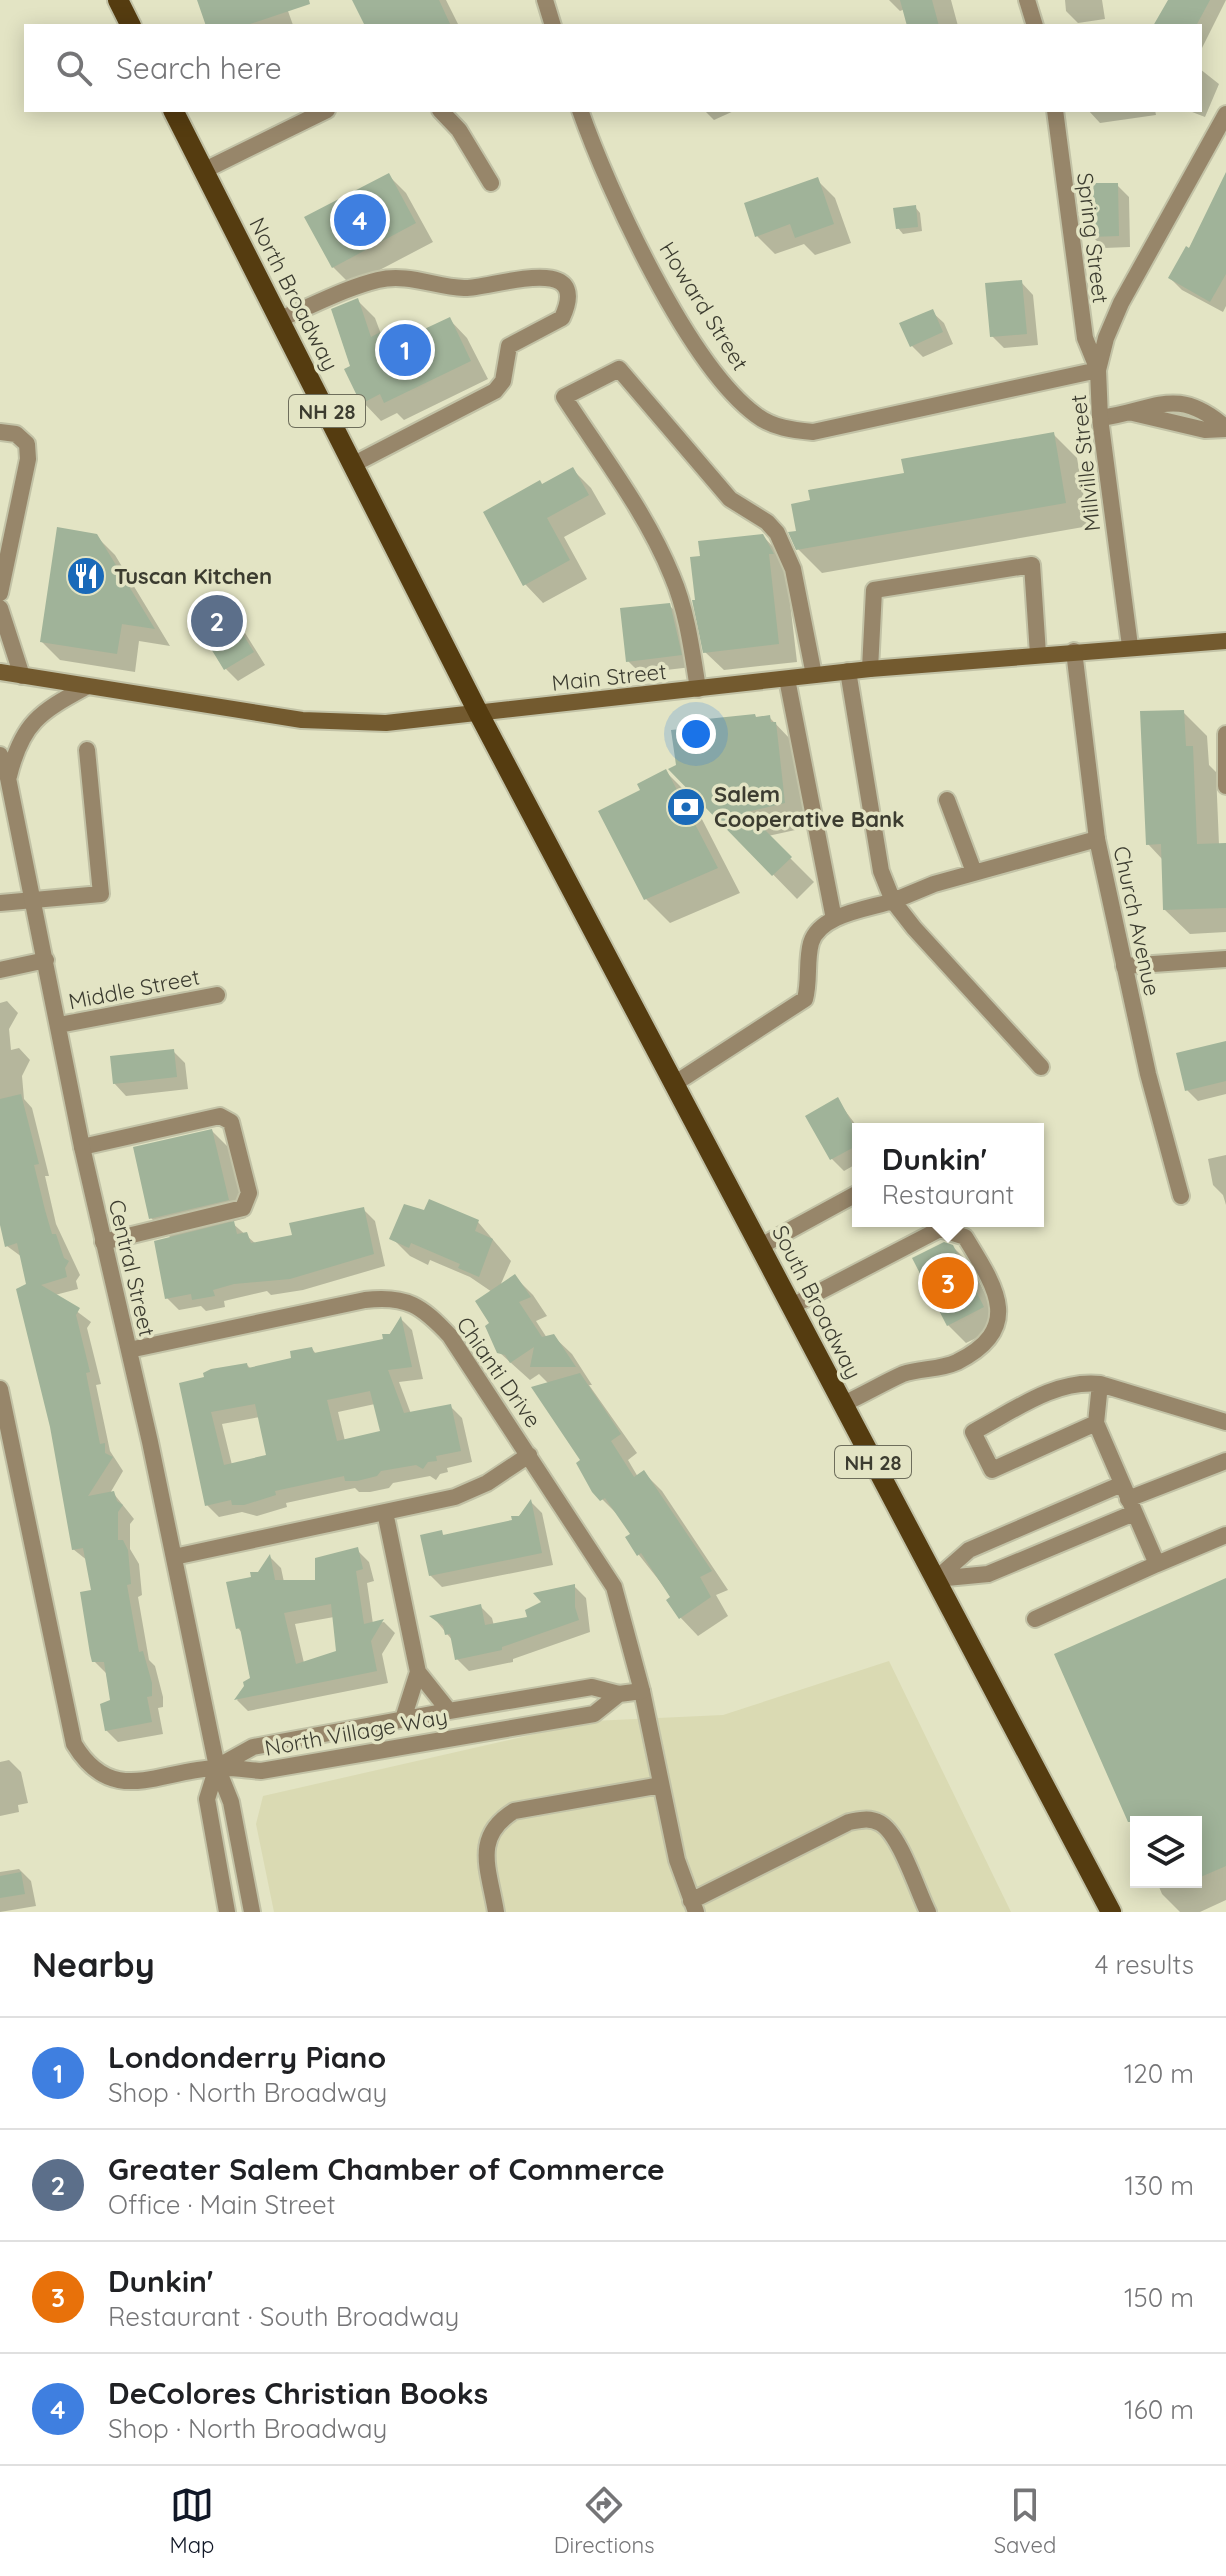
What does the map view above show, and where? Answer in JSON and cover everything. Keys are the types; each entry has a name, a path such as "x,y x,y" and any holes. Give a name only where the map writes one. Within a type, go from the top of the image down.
{"main road":[{"path":"118,0 130,24"},
{"name":"North Broadway","path":"174,112 479,714"},
{"name":"Main Street","path":"0,672 302,720 386,723 848,671 1130,646 1226,641"},
{"name":"South Broadway","path":"479,714 1111,1912"}],"street":[{"path":"545,0 552,24"},
{"path":"1027,0 1034,24"},
{"path":"205,170 323,112"},
{"path":"442,112 459,130 491,183"},
{"name":"Howard Street","path":"581,112 628,223 679,315 737,398 770,424 813,432 839,429 1098,370"},
{"name":"Spring Street","path":"1055,112 1085,338 1098,370"},
{"name":"Millville Street","path":"1130,646 1100,418 1098,370 1106,338 1121,303 1226,114"},
{"path":"280,319 376,281 393,278 482,288 539,275 557,280 564,288 567,299 562,318 509,346 503,381 495,391 354,464"},
{"path":"698,689 682,604 672,576 654,538 564,397 619,369 730,499 767,522 777,533 793,569 814,675"},
{"path":"1100,418 1133,413 1205,430 1226,428"},
{"path":"0,593 28,459 27,444 8,433"},
{"path":"870,669 874,590 1032,565 1038,654"},
{"path":"0,608 22,676"},
{"name":"Church Avenue","path":"1074,651 1097,839 1124,966 1181,1196"},
{"path":"848,671 881,871 893,901 1041,1067"},
{"path":"787,679 834,919"},
{"path":"8,778 15,750 32,719 86,687"},
{"path":"1226,734 1226,786"},
{"path":"0,903 101,894 87,750"},
{"name":"Central Street","path":"0,755 8,778 82,1147 129,1350 217,1767 231,1802 252,1912"},
{"path":"947,800 974,872"},
{"path":"674,1084 805,999 811,942 816,933 834,919 974,872 1097,839"},
{"path":"1124,966 1226,959"},
{"path":"0,970 46,960"},
{"name":"Middle Street","path":"59,1025 217,995"},
{"path":"82,1147 220,1116 231,1122 249,1193 243,1208 103,1242"},
{"path":"761,1246 852,1196"},
{"path":"792,1306 940,1229 965,1237 986,1272 1000,1310 995,1333 957,1361 904,1374 843,1404"},
{"name":"Chianti Drive","path":"129,1350 392,1297 416,1305 450,1336 614,1587 642,1691 679,1870 693,1906"},
{"path":"1096,1423 992,1470 973,1432 1056,1388 1082,1382 1100,1384 1226,1422"},
{"path":"1100,1384 1096,1423 1157,1564"},
{"path":"0,1389 74,1744 87,1766 111,1778 142,1781 217,1767"},
{"path":"174,1557 455,1497 487,1483 529,1455"},
{"path":"936,1579 969,1550 1128,1498 1226,1461"},
{"path":"936,1579 988,1574 1128,1498"},
{"path":"385,1512 418,1672 449,1711"},
{"path":"1035,1619 1226,1535"},
{"path":"403,1719 418,1672"},
{"name":"North Village Way","path":"217,1767 253,1747 403,1719 592,1687 619,1694 642,1691"},
{"name":"North Village Way","path":"217,1767 261,1771 594,1714 619,1694"},
{"name":"Central Street","path":"217,1767 207,1799 227,1912"},
{"path":"496,1912 486,1847 488,1833 498,1821 514,1811 661,1785"},
{"path":"693,1906 849,1822 866,1818 882,1824 895,1840 923,1910"}],"shaded area":[{"path":"889,1661 1011,1912 274,1912 256,1824 263,1796 592,1721 723,1715"}],"building":[{"path":"197,0 309,0 310,4 250,24 205,24"},
{"path":"352,0 439,0 450,24 364,24"},
{"path":"900,0 932,0 938,24 906,24"},
{"path":"1168,0 1210,0 1197,24 1154,24"},
{"path":"1226,172 1226,274 1210,302 1168,278 1186,246 1189,248"},
{"path":"389,173 416,223 332,268 304,217"},
{"path":"818,177 834,224 795,238 790,224 755,237 744,203"},
{"path":"1090,183 1118,183 1119,236 1090,237"},
{"path":"916,205 918,227 896,229 893,208"},
{"path":"1022,280 1027,334 990,337 985,283"},
{"path":"358,298 371,337 396,324 403,339 450,317 471,361 384,403 380,394 361,404 344,369 350,366 331,309"},
{"path":"933,309 943,332 910,347 899,323"},
{"path":"1054,432 1066,503 796,550 788,532 796,531 791,504 810,500 808,490 904,473 901,459"},
{"path":"573,467 589,495 547,518 570,560 523,586 483,512 540,480 542,484"},
{"name":"Tuscan Kitchen","path":"57,527 97,534 155,629 122,624 117,654 40,642"},
{"path":"763,534 774,554 769,554 779,644 703,653 692,600 695,600 690,557 700,556 698,541"},
{"path":"220,598 254,652 224,670 191,616"},
{"path":"670,603 682,655 626,662 620,608"},
{"path":"1184,710 1186,746 1193,746 1197,844 1226,843 1226,908 1163,910 1161,844 1146,845 1140,711"},
{"path":"755,714 756,717 770,715 771,722 776,722 785,803 747,812 792,857 772,876 668,769 676,765 671,730 698,727 697,720"},
{"path":"666,769 718,868 644,900 598,811 640,790 637,784"},
{"path":"1226,1041 1226,1081 1185,1091 1176,1053"},
{"path":"174,1049 177,1077 113,1084 110,1056"},
{"path":"21,1094 39,1164 34,1165 45,1210 52,1234 56,1234 64,1258 69,1261 65,1268 67,1277 41,1285 80,1308 76,1315 90,1372 86,1373 100,1444 105,1443 105,1453 113,1457 88,1496 114,1491 117,1501 123,1505 118,1512 118,1540 123,1540 128,1550 131,1584 127,1585 135,1630 139,1652 143,1651 152,1683 152,1696 147,1697 152,1722 105,1731 100,1704 110,1700 104,1662 92,1662 90,1654 80,1592 91,1590 83,1548 72,1550 50,1427 16,1289 26,1284 17,1243 5,1247 0,1225 0,1099"},
{"path":"838,1097 852,1123 852,1148 830,1160 805,1116"},
{"path":"212,1129 229,1200 149,1219 133,1147"},
{"path":"429,1199 479,1220 475,1231 493,1239 479,1277 458,1268 460,1264 411,1243 409,1248 389,1239 404,1204 424,1210"},
{"path":"364,1207 374,1254 290,1279 234,1284 213,1290 215,1296 192,1300 191,1294 165,1299 154,1241 234,1221 237,1234 247,1232 251,1243 292,1235 289,1223"},
{"path":"944,1242 953,1245 984,1307 947,1326 912,1258"},
{"path":"515,1274 531,1297 519,1302 542,1337 554,1334 576,1367 530,1367 534,1347 510,1363 505,1355 497,1353 485,1326 489,1323 475,1301"},
{"path":"401,1316 412,1367 388,1370 404,1413 451,1404 461,1451 436,1456 437,1461 428,1462 423,1469 416,1465 381,1471 377,1476 357,1481 345,1481 344,1476 275,1491 276,1495 244,1505 232,1505 231,1500 205,1506 179,1383 204,1377 203,1373 211,1369 247,1363 248,1368 291,1358 290,1351 312,1347 314,1353 383,1339 382,1334 390,1334","holes":["370,1391 380,1431 337,1441 327,1400","255,1404 266,1455 224,1465 211,1412"]},
{"path":"580,1373 621,1434 611,1441 634,1477 644,1470 712,1571 700,1577 711,1597 679,1619 666,1600 670,1597 641,1553 637,1556 625,1537 630,1534 605,1498 600,1501 592,1492 576,1463 580,1460 531,1387"},
{"path":"531,1499 542,1553 429,1576 420,1535 442,1530 443,1535 512,1520 511,1516 519,1516"},
{"path":"358,1547 363,1569 356,1571 364,1624 384,1619 371,1641 377,1671 234,1700 244,1686 243,1682 250,1678 240,1628 236,1629 226,1582 251,1577 250,1572 258,1572 270,1554 275,1580 315,1580 315,1558","holes":["331,1604 336,1651 296,1664 284,1613"]},
{"path":"1226,1578 1226,1866 1202,1876 1202,1816 1130,1816 1128,1822 1054,1654"},
{"path":"575,1584 575,1607 579,1620 502,1647 502,1650 455,1660 450,1634 445,1635 443,1626 429,1616 481,1604 485,1625 527,1617 525,1610 541,1602 533,1593"},
{"path":"21,1872 25,1894 0,1898 0,1876"}],"place":[{"name":"DeColores Christian Books","path":"360,220"},
{"name":"Londonderry Piano","path":"405,350"},
{"name":"Tuscan Kitchen","path":"86,576"},
{"name":"Greater Salem Chamber of Commerce","path":"217,621"},
{"name":"Salem Cooperative Bank","path":"686,807"},
{"name":"Dunkin'","path":"948,1283"}]}
